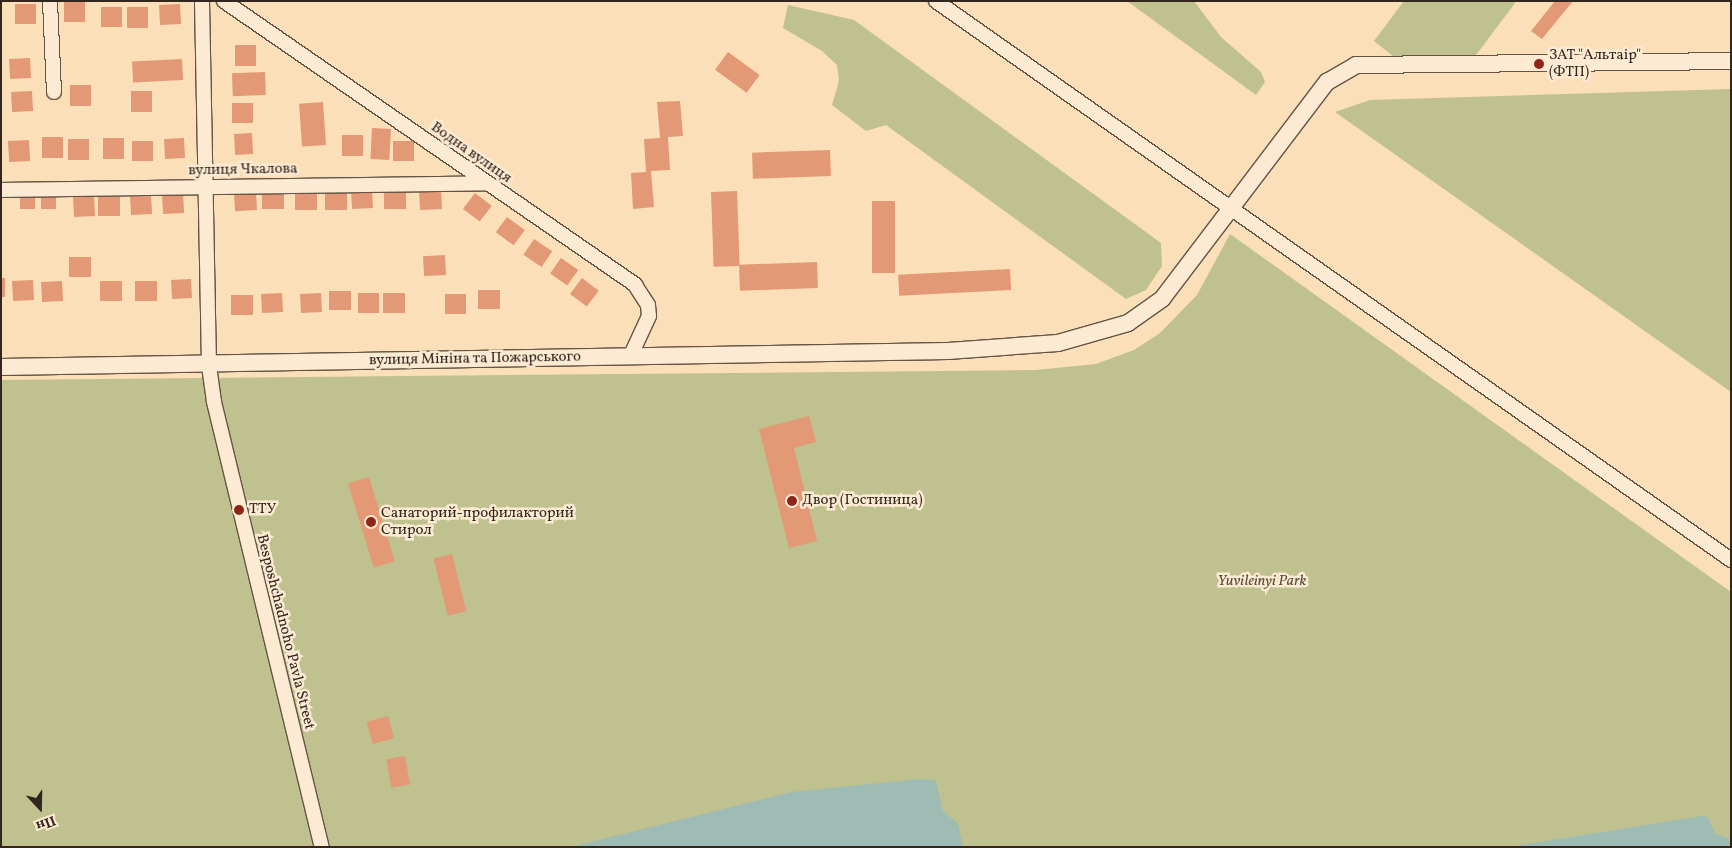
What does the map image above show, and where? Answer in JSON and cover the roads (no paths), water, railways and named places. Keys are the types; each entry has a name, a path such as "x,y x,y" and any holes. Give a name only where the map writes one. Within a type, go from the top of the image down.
{"street":[{"path":"50,1 54,92"},
{"name":"Besposhchadnoho Pavla Street","path":"202,1 209,366 218,429 322,847"},
{"name":"Водна вулиця","path":"224,1 635,285 648,305 649,316 632,355"},
{"path":"936,1 1731,560"},
{"name":"вулиця Мініна та Пожарського","path":"1,367 209,366 632,355 948,351 1058,343 1128,322 1152,309 1173,289 1328,82 1356,65 1731,61"},
{"name":"вулиця Чкалова","path":"1,190 486,183"}],"water":[{"path":"921,779 936,781 943,811 958,824 963,847 570,847 791,792"},
{"path":"1702,816 1708,817 1715,834 1731,839 1731,847 1508,847"}],"place":[{"name":"ЗАТ \"Альтаір\" (ФТП)","path":"1539,64"},
{"name":"Двор (Гостиница)","path":"792,501"},
{"name":"ТТУ","path":"239,510"},
{"name":"Санаторий-профилакторий Стирол","path":"371,522"}],"park label":[{"name":"Yuvileinyi Park","path":"1262,582"}]}
